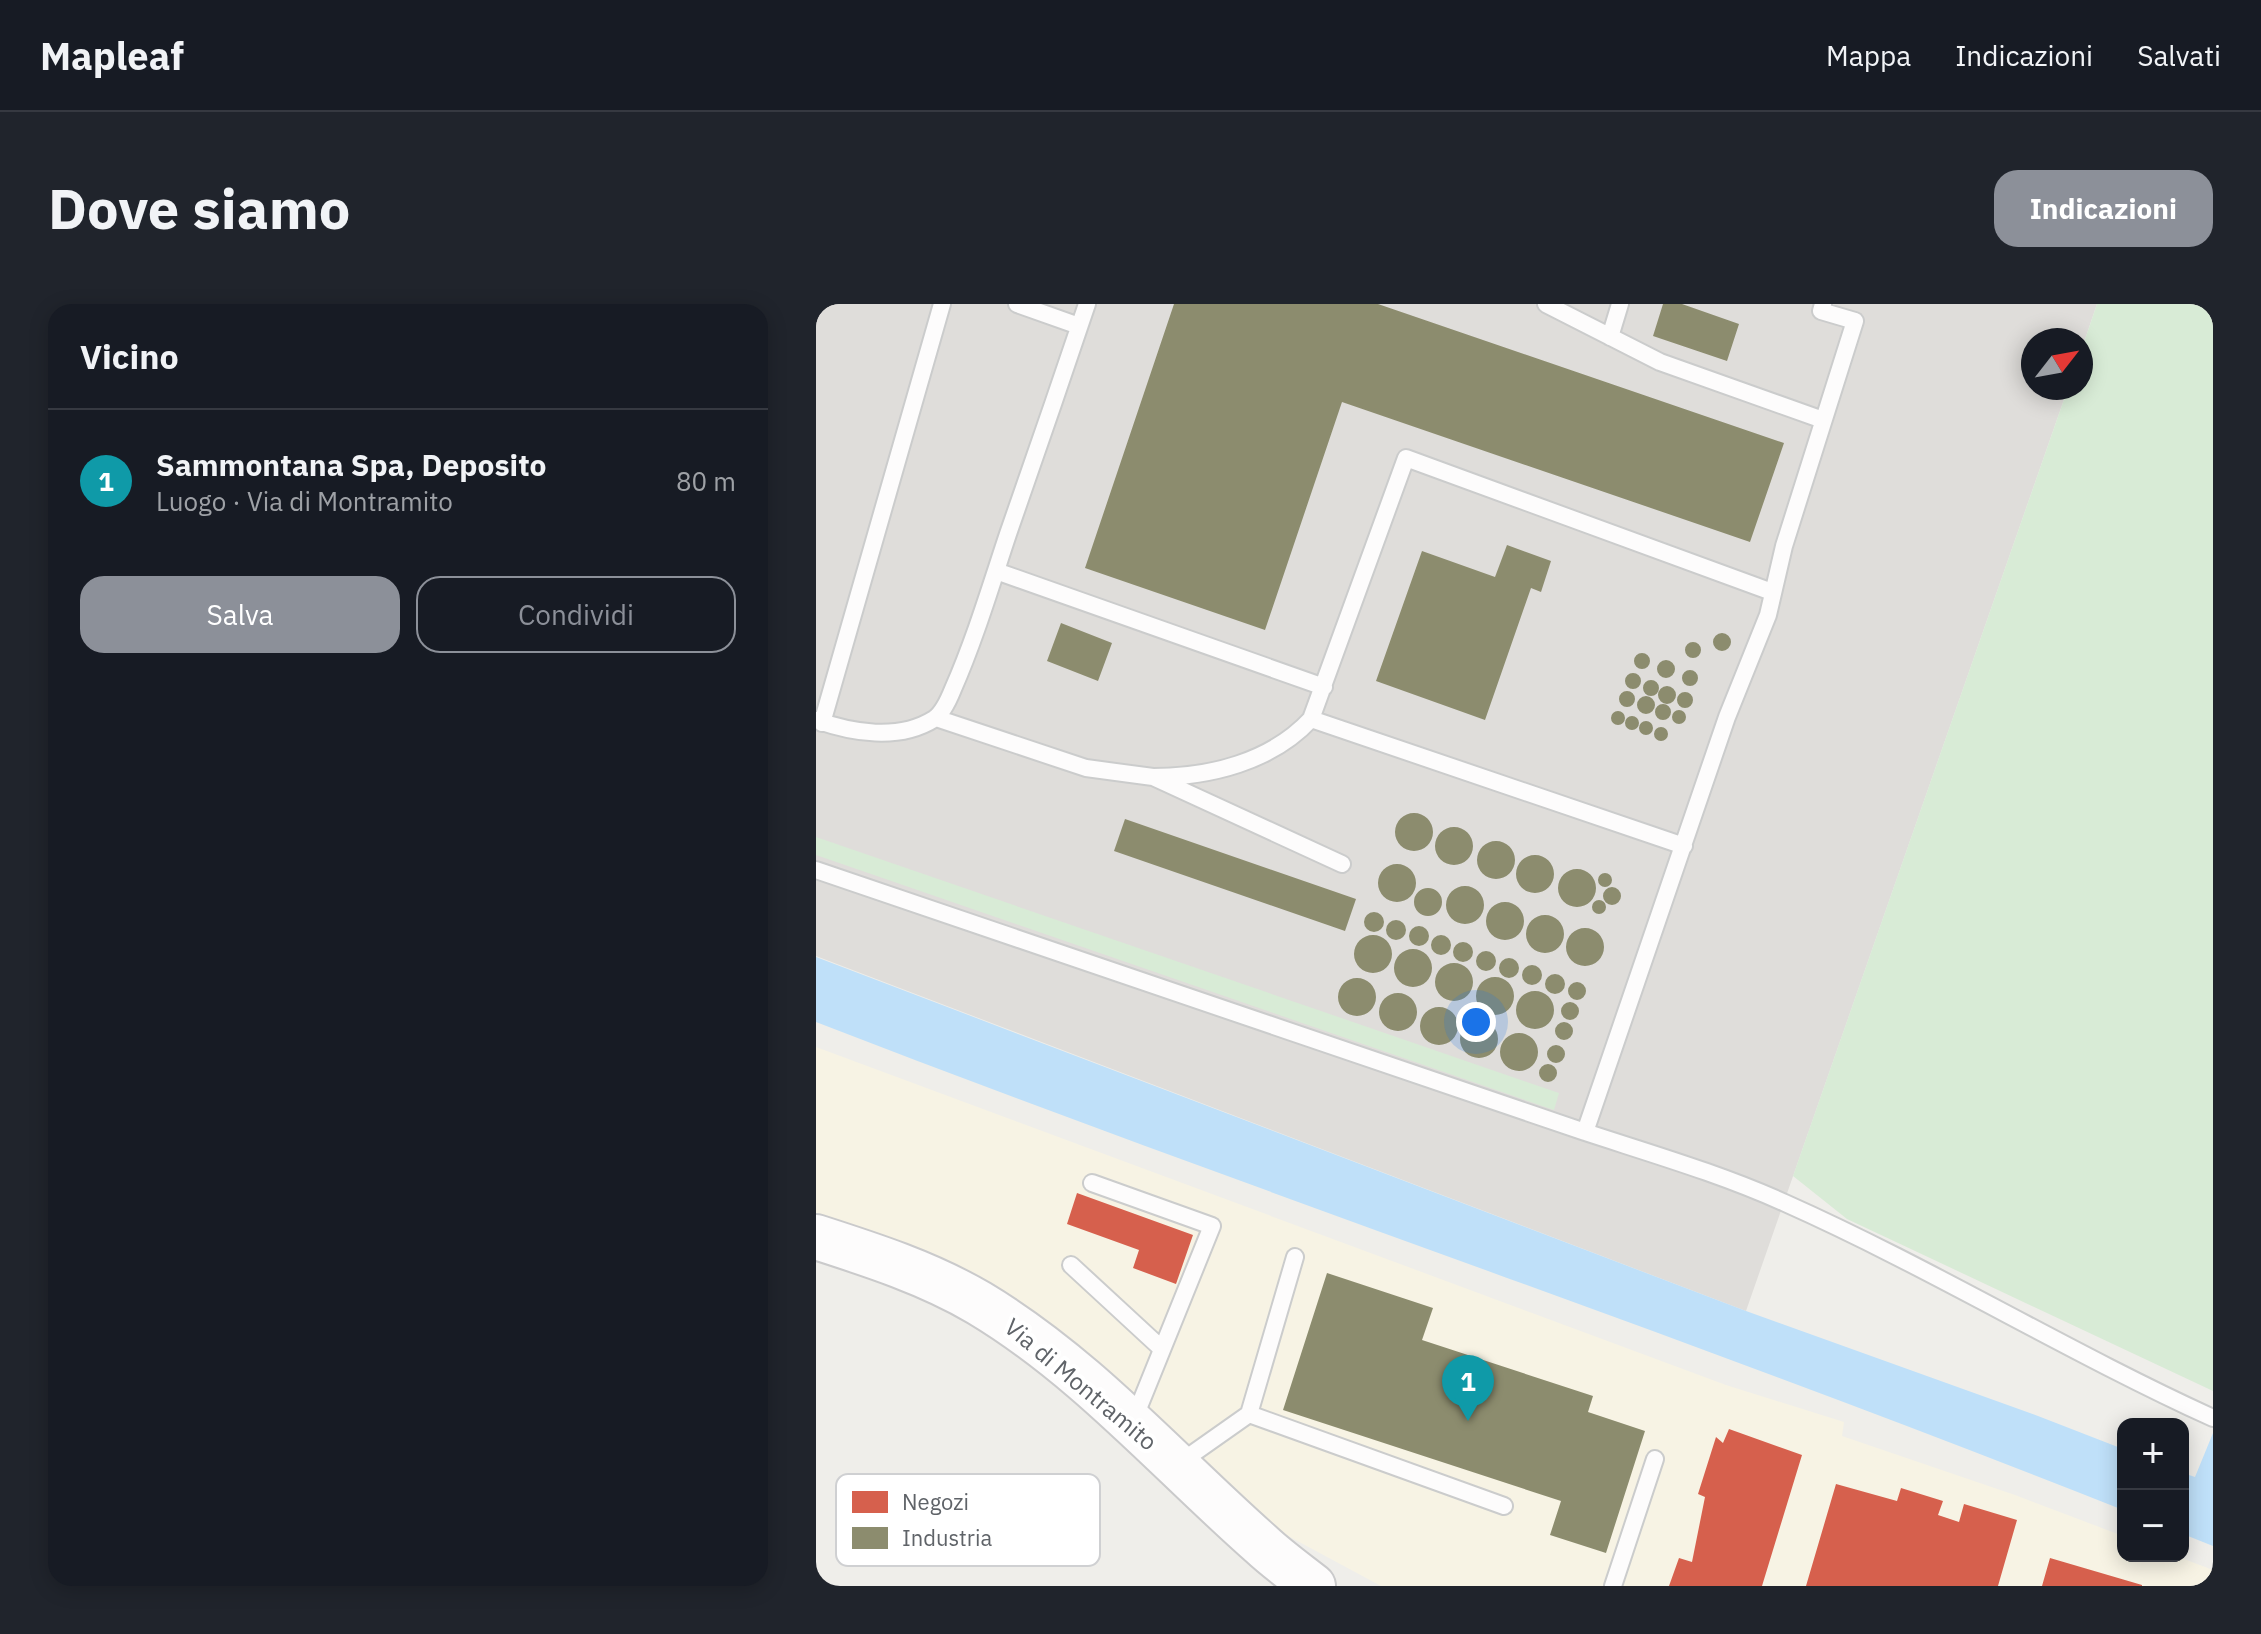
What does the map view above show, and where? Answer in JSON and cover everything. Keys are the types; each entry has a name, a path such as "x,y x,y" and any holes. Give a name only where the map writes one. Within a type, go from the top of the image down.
{"main road":[{"name":"Via di Montramito","path":"816,1237 902,1265 979,1303 1033,1339 1132,1424 1262,1545 1313,1586"}],"lane":[{"path":"942,304 819,722 846,730 882,733 919,725 936,718 954,687 1087,304"},
{"path":"1017,304 1079,326"},
{"path":"1546,304 1660,362 1823,420"},
{"path":"1610,337 1620,304"},
{"path":"1585,1132 1727,717 1768,615 1772,592 1855,321 1821,311 1823,304"},
{"path":"936,718 1086,768 1153,777 1200,773 1248,761 1289,740 1311,719 1406,458 1772,592"},
{"path":"996,571 1324,687"},
{"path":"1311,719 1684,846"},
{"path":"1153,777 1342,864"},
{"path":"816,870 1682,1164 1784,1202 1958,1287 2212,1418"},
{"path":"1092,1183 1212,1226 1132,1424"},
{"path":"1177,1465 1249,1414 1295,1257"},
{"path":"1071,1265 1162,1349"},
{"path":"1249,1414 1504,1506"},
{"path":"1613,1586 1655,1459"}],"shaded area":[{"path":"816,304 2097,304 2089,328 2021,328 2021,400 2064,400 1746,1311 816,956"},
{"path":"816,1047 1726,1385 1844,1422 1842,1436 2117,1534 2117,1562 2189,1561 2213,1570 2213,1586 1381,1586 1212,1495 1099,1393 816,1237"}],"green space":[{"path":"2097,304 2213,304 2213,1391 1847,1219 1793,1176 2064,400 2093,400 2093,328 2089,328"},
{"path":"816,837 1559,1093 1554,1110 816,855"}],"water":[{"path":"816,957 1746,1311 2117,1447 2117,1508 1798,1385 816,1022"},
{"path":"2213,1433 2213,1546 2189,1536 2189,1475 2195,1477"}],"building: Negozi":[{"path":"1077,1193 1193,1235 1176,1284 1133,1268 1139,1250 1067,1224"},
{"path":"1729,1429 1802,1455 1762,1586 1669,1586 1679,1558 1692,1562 1705,1497 1698,1494 1716,1437 1723,1443"},
{"path":"1836,1484 1897,1501 1901,1488 1943,1501 1938,1515 1959,1522 1964,1504 2017,1520 1998,1586 1806,1586"},
{"path":"2050,1558 2142,1585 2142,1586 2042,1586"}],"building: Industria":[{"path":"1174,304 1378,304 1784,443 1750,542 1342,402 1265,630 1085,568"},
{"path":"1663,304 1682,304 1739,324 1727,361 1653,336"},
{"path":"1507,545 1551,561 1541,592 1531,588 1485,720 1376,681 1422,551 1495,577"},
{"path":"1061,623 1112,643 1098,681 1047,661"},
{"path":"1722,633 1731,642 1722,651 1713,642"},
{"path":"1690,642 1696,642 1701,650 1699,656 1690,658 1685,653 1685,647"},
{"path":"1639,653 1645,653 1650,661 1648,667 1639,669 1634,664 1634,658"},
{"path":"1666,660 1675,669 1666,678 1657,669"},
{"path":"1687,670 1693,670 1698,678 1696,684 1687,686 1682,681 1682,675"},
{"path":"1630,673 1636,673 1641,681 1639,687 1630,689 1625,684 1625,678"},
{"path":"1648,680 1654,680 1659,688 1657,694 1648,696 1643,691 1643,685"},
{"path":"1667,686 1676,695 1667,704 1658,695"},
{"path":"1624,691 1630,691 1635,699 1633,705 1624,707 1619,702 1619,696"},
{"path":"1682,692 1688,692 1693,700 1691,706 1682,708 1677,703 1677,697"},
{"path":"1646,696 1655,705 1646,714 1637,705"},
{"path":"1660,704 1666,704 1671,712 1669,718 1660,720 1655,715 1655,709"},
{"path":"1679,710 1686,717 1679,724 1672,717"},
{"path":"1618,711 1625,718 1618,725 1611,718"},
{"path":"1632,716 1639,723 1632,730 1625,723"},
{"path":"1646,721 1653,728 1646,735 1639,728"},
{"path":"1661,727 1668,734 1661,741 1654,734"},
{"path":"1414,813 1427,819 1433,832 1427,845 1414,851 1401,845 1395,832 1401,819"},
{"path":"1125,819 1356,899 1345,931 1114,851"},
{"path":"1454,827 1467,833 1473,846 1467,859 1454,865 1441,859 1435,846 1441,833"},
{"path":"1496,841 1509,847 1515,860 1509,873 1496,879 1483,873 1477,860 1483,847"},
{"path":"1535,855 1548,861 1554,874 1548,887 1535,893 1522,887 1516,874 1522,861"},
{"path":"1397,864 1410,870 1416,883 1410,896 1397,902 1384,896 1378,883 1384,870"},
{"path":"1577,869 1590,875 1596,888 1590,901 1577,907 1564,901 1558,888 1564,875"},
{"path":"1605,873 1612,880 1605,887 1598,880"},
{"path":"1465,886 1478,892 1484,905 1478,918 1465,924 1452,918 1446,905 1452,892"},
{"path":"1612,887 1621,896 1612,905 1603,896"},
{"path":"1428,888 1438,892 1442,902 1438,912 1428,916 1418,912 1414,902 1418,892"},
{"path":"1599,900 1606,907 1599,914 1592,907"},
{"path":"1505,902 1518,908 1524,921 1518,934 1505,940 1492,934 1486,921 1492,908"},
{"path":"1374,912 1381,915 1384,922 1381,929 1374,932 1367,929 1364,922 1367,915"},
{"path":"1545,915 1558,921 1564,934 1558,947 1545,953 1532,947 1526,934 1532,921"},
{"path":"1396,920 1403,923 1406,930 1403,937 1396,940 1389,937 1386,930 1389,923"},
{"path":"1419,926 1426,929 1429,936 1426,943 1419,946 1412,943 1409,936 1412,929"},
{"path":"1585,928 1598,934 1604,947 1598,960 1585,966 1572,960 1566,947 1572,934"},
{"path":"1373,935 1386,941 1392,954 1386,967 1373,973 1360,967 1354,954 1360,941"},
{"path":"1441,935 1448,938 1451,945 1448,952 1441,955 1434,952 1431,945 1434,938"},
{"path":"1463,942 1470,945 1473,952 1470,959 1463,962 1456,959 1453,952 1456,945"},
{"path":"1413,949 1426,955 1432,968 1426,981 1413,987 1400,981 1394,968 1400,955"},
{"path":"1486,951 1493,954 1496,961 1493,968 1486,971 1479,968 1476,961 1479,954"},
{"path":"1509,958 1516,961 1519,968 1516,975 1509,978 1502,975 1499,968 1502,961"},
{"path":"1454,963 1467,969 1473,982 1467,995 1454,1001 1441,995 1435,982 1441,969"},
{"path":"1532,965 1539,968 1542,975 1539,982 1532,985 1525,982 1522,975 1525,968"},
{"path":"1555,974 1562,977 1565,984 1562,991 1555,994 1548,991 1545,984 1548,977"},
{"path":"1495,977 1508,983 1514,996 1508,1009 1495,1015 1482,1009 1476,996 1482,983"},
{"path":"1357,978 1370,984 1376,997 1370,1010 1357,1016 1344,1010 1338,997 1344,984"},
{"path":"1577,982 1586,991 1577,1000 1568,991"},
{"path":"1535,991 1548,997 1554,1010 1548,1023 1535,1029 1522,1023 1516,1010 1522,997"},
{"path":"1398,993 1411,999 1417,1012 1411,1025 1398,1031 1385,1025 1379,1012 1385,999"},
{"path":"1570,1002 1579,1011 1570,1020 1561,1011"},
{"path":"1439,1007 1452,1013 1458,1026 1452,1039 1439,1045 1426,1039 1420,1026 1426,1013"},
{"path":"1479,1020 1492,1026 1498,1039 1492,1052 1479,1058 1466,1052 1460,1039 1466,1026"},
{"path":"1564,1022 1573,1031 1564,1040 1555,1031"},
{"path":"1519,1033 1532,1039 1538,1052 1532,1065 1519,1071 1506,1065 1500,1052 1506,1039"},
{"path":"1556,1045 1565,1054 1556,1063 1547,1054"},
{"path":"1548,1064 1557,1073 1548,1082 1539,1073"},
{"path":"1327,1273 1433,1308 1422,1340 1593,1396 1588,1412 1645,1431 1606,1553 1550,1535 1561,1501 1283,1410"}],"place":[{"name":"Sammontana Spa, Deposito","path":"1468,1421"}]}
